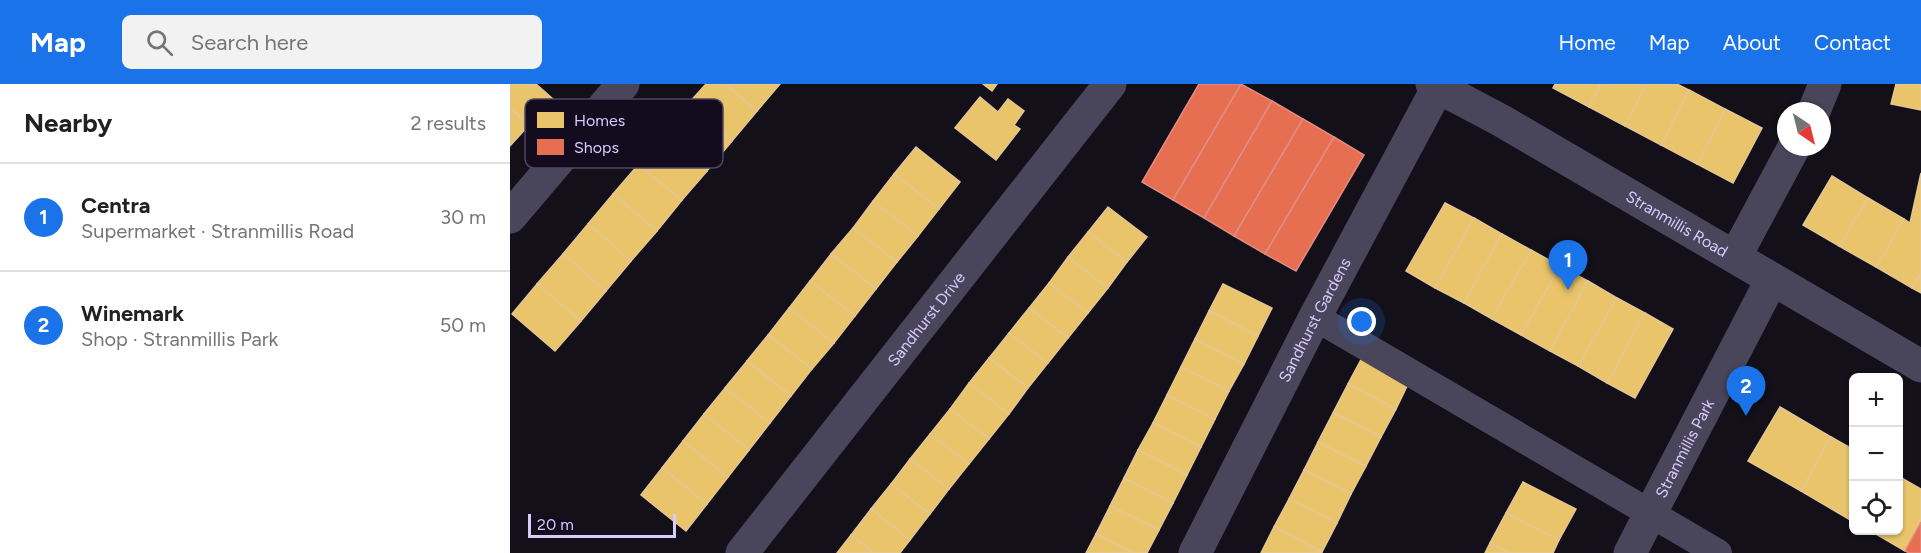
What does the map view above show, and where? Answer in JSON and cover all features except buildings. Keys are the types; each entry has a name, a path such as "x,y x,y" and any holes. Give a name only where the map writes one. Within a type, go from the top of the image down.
{"street":[{"path":"609,99 622,84"},
{"name":"Sandhurst Drive","path":"742,553 1110,84"},
{"path":"1818,102 1825,84"},
{"name":"Stranmillis Road","path":"1435,86 1502,121 1921,366"},
{"name":"Sandhurst Gardens","path":"1195,553 1435,86"},
{"path":"1735,256 1789,156"},
{"path":"510,217 551,168"},
{"name":"Stranmillis Park","path":"1630,553 1772,279"}],"lane":[{"path":"1315,317 1718,553"}],"place":[{"name":"Centra","path":"1568,290"},
{"name":"Winemark","path":"1746,416"}]}
